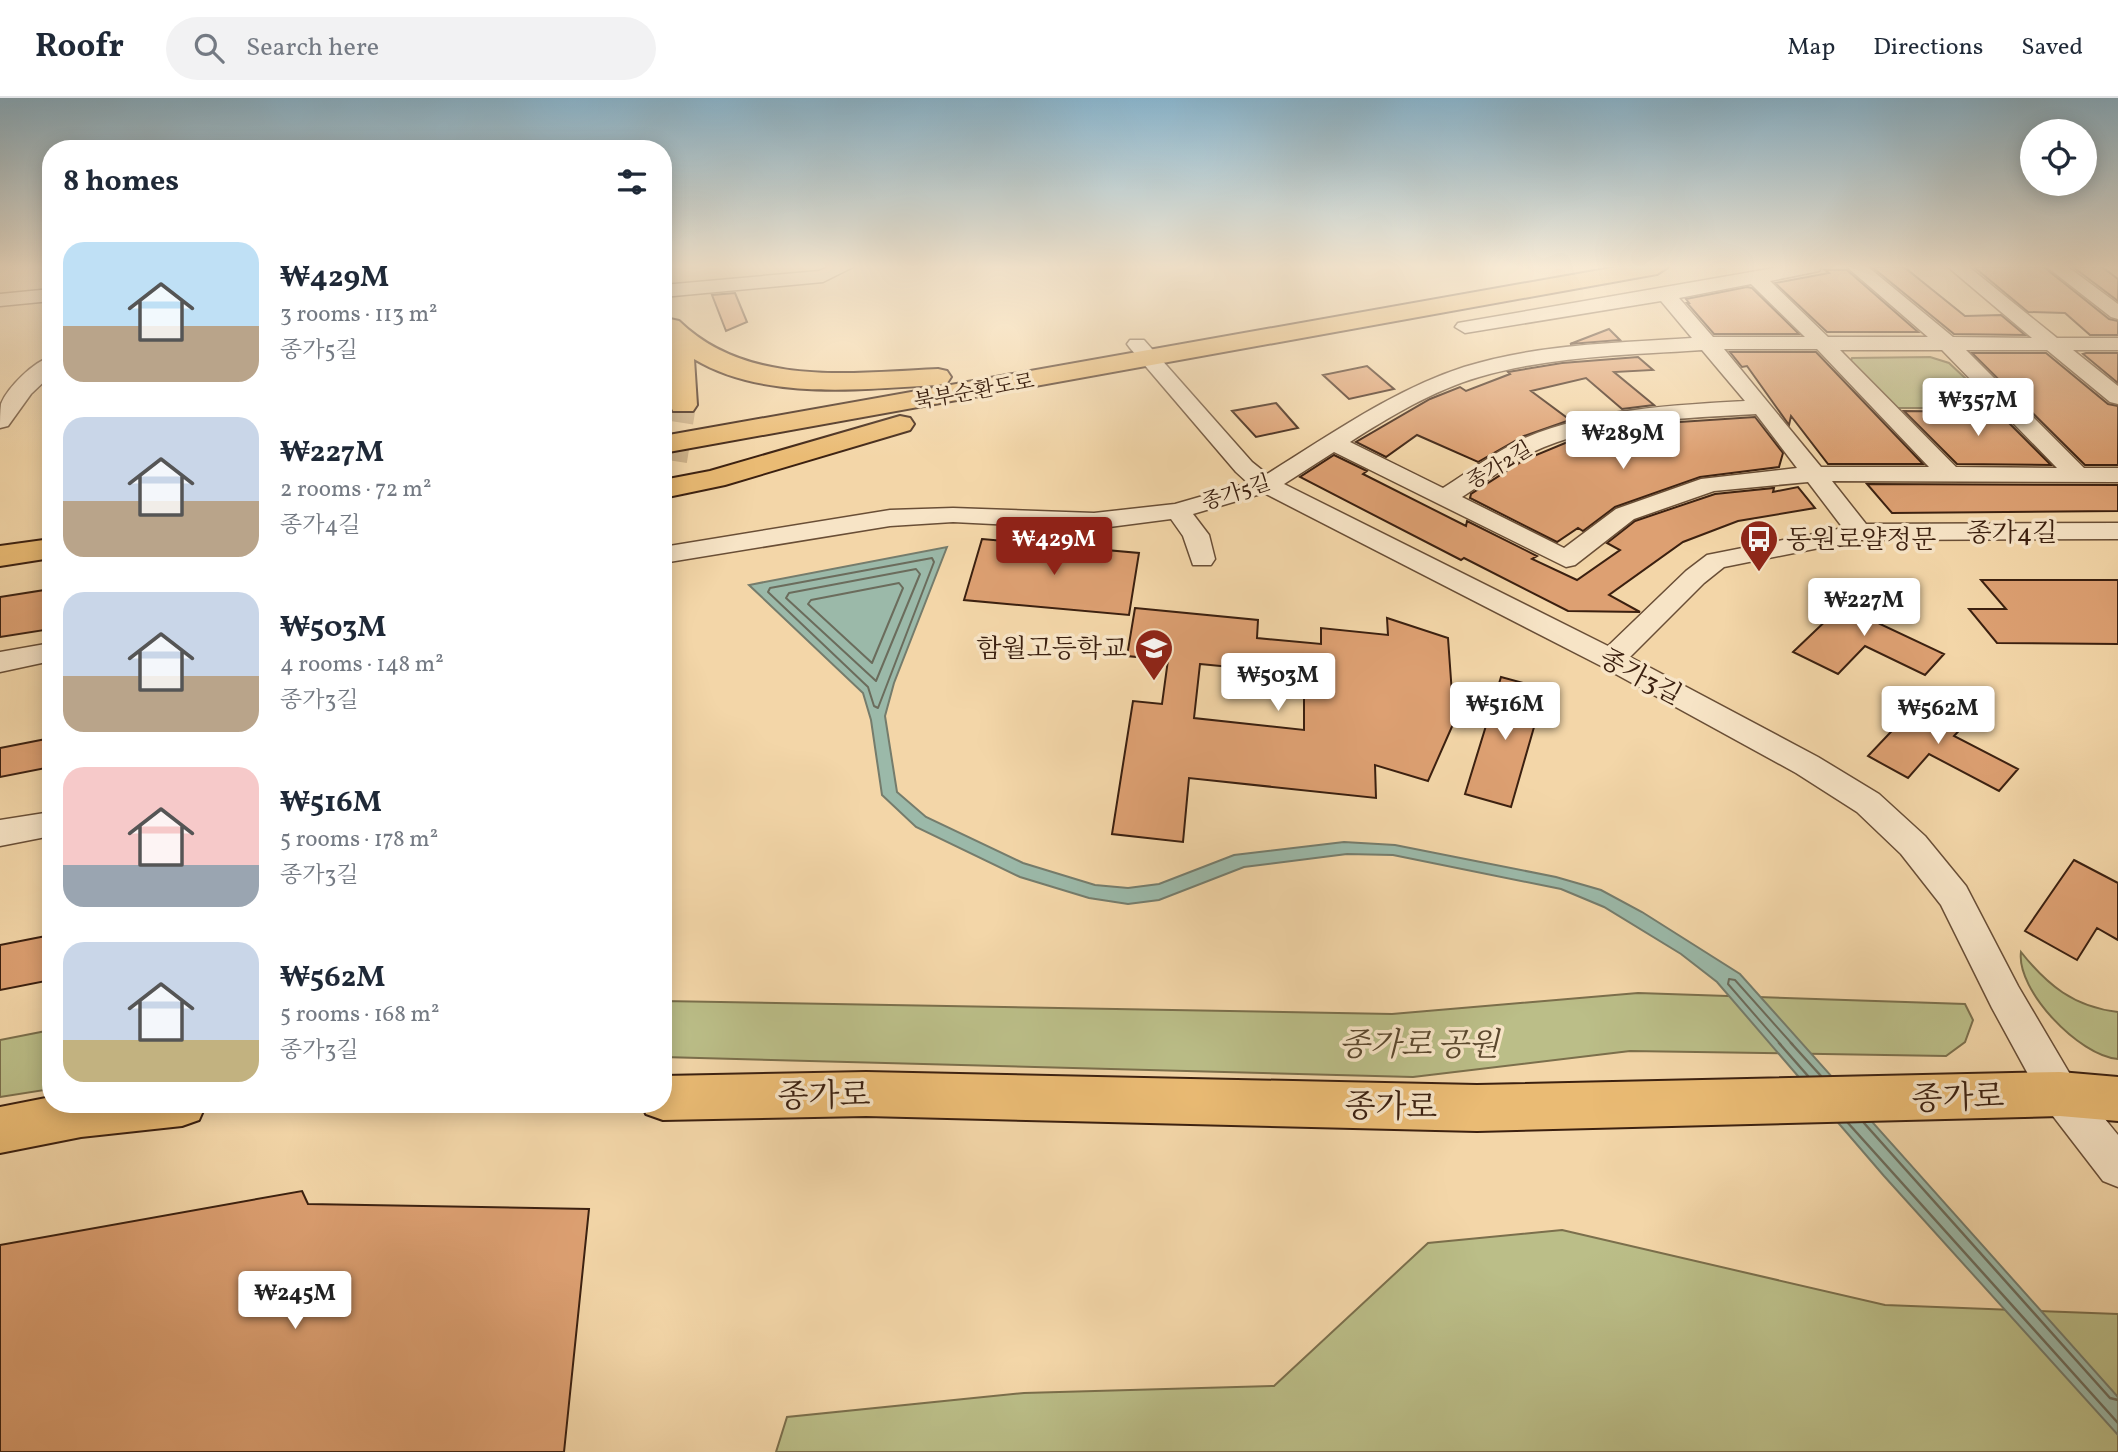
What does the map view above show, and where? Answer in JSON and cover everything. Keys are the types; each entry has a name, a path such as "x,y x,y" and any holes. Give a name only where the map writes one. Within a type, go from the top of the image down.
{"main road":[{"path":"676,330 696,350 747,370 839,378 947,377"},
{"name":"북부순환도로","path":"672,470 982,389 1254,330"},
{"name":"북부순환도로","path":"672,424 947,377 1144,352 1276,330"},
{"path":"672,333 682,357 686,382 683,405"},
{"path":"672,472 715,479 873,433 982,389"},
{"path":"0,537 42,530"},
{"path":"0,556 42,549"},
{"name":"종가로","path":"672,1098 866,1094 1477,1108 2060,1094 2118,1099"},
{"path":"0,1130 91,1113"}],"street":[{"path":"1697,330 1762,407 1858,532"},
{"path":"1812,330 1948,472"},
{"path":"1932,330 2077,474"},
{"path":"2038,330 2118,397"},
{"name":"종가5길","path":"672,554 890,518 953,515 1094,521 1177,510 1266,485 1336,444 1385,410 1471,372 1558,354 1708,343 2118,344"},
{"name":"종가3길","path":"1144,352 1244,467 1266,485 1611,659 1807,765 1868,803 1913,845 1954,896 2005,998 2060,1094 2118,1167"},
{"path":"0,421 23,389 42,371"},
{"name":"종가2길","path":"1445,497 1535,442 1618,419 1666,412 1762,407"},
{"path":"1336,444 1566,559 1625,514 1710,484 1814,474 1948,472 2118,475"},
{"path":"1177,510 1196,535 1202,559"},
{"name":"종가4길","path":"1611,659 1695,577 1716,561 1858,532 2118,531"},
{"path":"0,662 42,654"},
{"path":"0,833 42,826"}],"green space":[{"path":"1930,357 1949,363 1997,408 1890,408 1849,365 1852,358"},
{"path":"2021,952 2041,975 2075,1000 2118,1012 2118,1059 2102,1055 2086,1046 2053,1019 2029,984 2022,967"},
{"name":"종가로 공원","path":"1638,993 1965,1004 1973,1020 1965,1042 1946,1056 1630,1051 1413,1077 672,1057 672,1001 1392,1014"},
{"path":"42,1032 42,1090 0,1097 0,1040"},
{"path":"1562,1230 1885,1305 2118,1314 2118,1452 776,1452 787,1417 1024,1393 1274,1386 1428,1243"}],"water":[{"path":"947,547 894,683 885,716 897,792 926,817 1023,863 1095,885 1128,888 1159,884 1234,855 1344,842 1395,845 1556,877 1601,890 1642,912 1740,974 2118,1397 2118,1435 1884,1176 1717,982 1681,954 1604,907 1561,889 1393,855 1347,854 1244,867 1159,900 1128,904 1089,898 1020,877 916,827 882,795 871,720 863,693 749,585"}],"building":[{"path":"1606,330 1610,330 1620,340 1570,344"},
{"path":"1711,330 1795,330 1799,334 1714,334"},
{"path":"1825,330 1918,332 1827,332"},
{"path":"1949,330 2019,330 2025,335 1954,334"},
{"path":"2085,330 2118,330 2118,335 2090,335"},
{"path":"1730,352 1816,352 1923,464 1828,464 1791,416 1789,425 1747,366 1742,367"},
{"path":"1972,353 2046,353 2108,404 2118,406 2118,465 2085,465"},
{"path":"2118,353 2118,383 2083,354"},
{"path":"1638,357 1653,370 1614,372 1654,405 1622,409 1586,378 1531,391 1570,420 1524,436 1478,462 1417,435 1386,457 1356,442 1430,399 1460,387 1466,391 1510,374 1508,372 1562,363"},
{"path":"1367,366 1394,389 1349,399 1323,375"},
{"path":"1276,403 1298,428 1256,437 1232,411"},
{"path":"1904,411 1998,412 2051,465 1957,464"},
{"path":"1755,417 1783,453 1779,467 1700,477 1615,507 1583,531 1578,528 1557,542 1470,498 1471,494 1524,460 1570,441 1649,424"},
{"path":"1334,455 1367,471 1363,474 1466,526 1467,521 1537,556 1532,559 1577,580 1620,550 1607,543 1635,521 1715,494 1774,488 1773,492 1798,487 1815,508 1738,521 1683,542 1609,595 1640,612 1568,611 1464,558 1461,560 1300,477"},
{"path":"1867,484 2118,485 2118,511 1892,513"},
{"path":"982,539 1139,553 1129,615 964,600"},
{"path":"1981,580 2118,580 2118,644 1997,643 1969,609 2006,609"},
{"path":"42,590 42,630 0,637 0,597"},
{"path":"1857,591 1896,609 1880,624 1944,654 1925,675 1865,646 1838,674 1793,652"},
{"path":"1135,608 1258,620 1257,638 1321,644 1321,628 1388,635 1387,618 1448,638 1454,722 1428,781 1375,765 1376,798 1189,778 1183,842 1112,834 1133,701 1162,704 1168,660 1127,656","holes":["1200,664 1304,674 1304,730 1194,718"]},
{"path":"1501,677 1545,689 1511,807 1465,794"},
{"path":"1924,697 1969,720 1954,736 2018,769 1999,791 1929,754 1908,778 1868,756"},
{"path":"42,740 42,769 0,777 0,748"},
{"path":"2074,860 2118,883 2118,940 2097,928 2077,960 2025,931"},
{"path":"42,937 42,982 0,990 0,945"},
{"path":"302,1191 308,1204 589,1209 564,1452 0,1452 0,1245"}],"tunnel":[{"path":"674,461 683,405"}],"place":[{"name":"동원로얄정문","path":"1759,573"},
{"name":"함월고등학교","path":"1154,682"}]}
